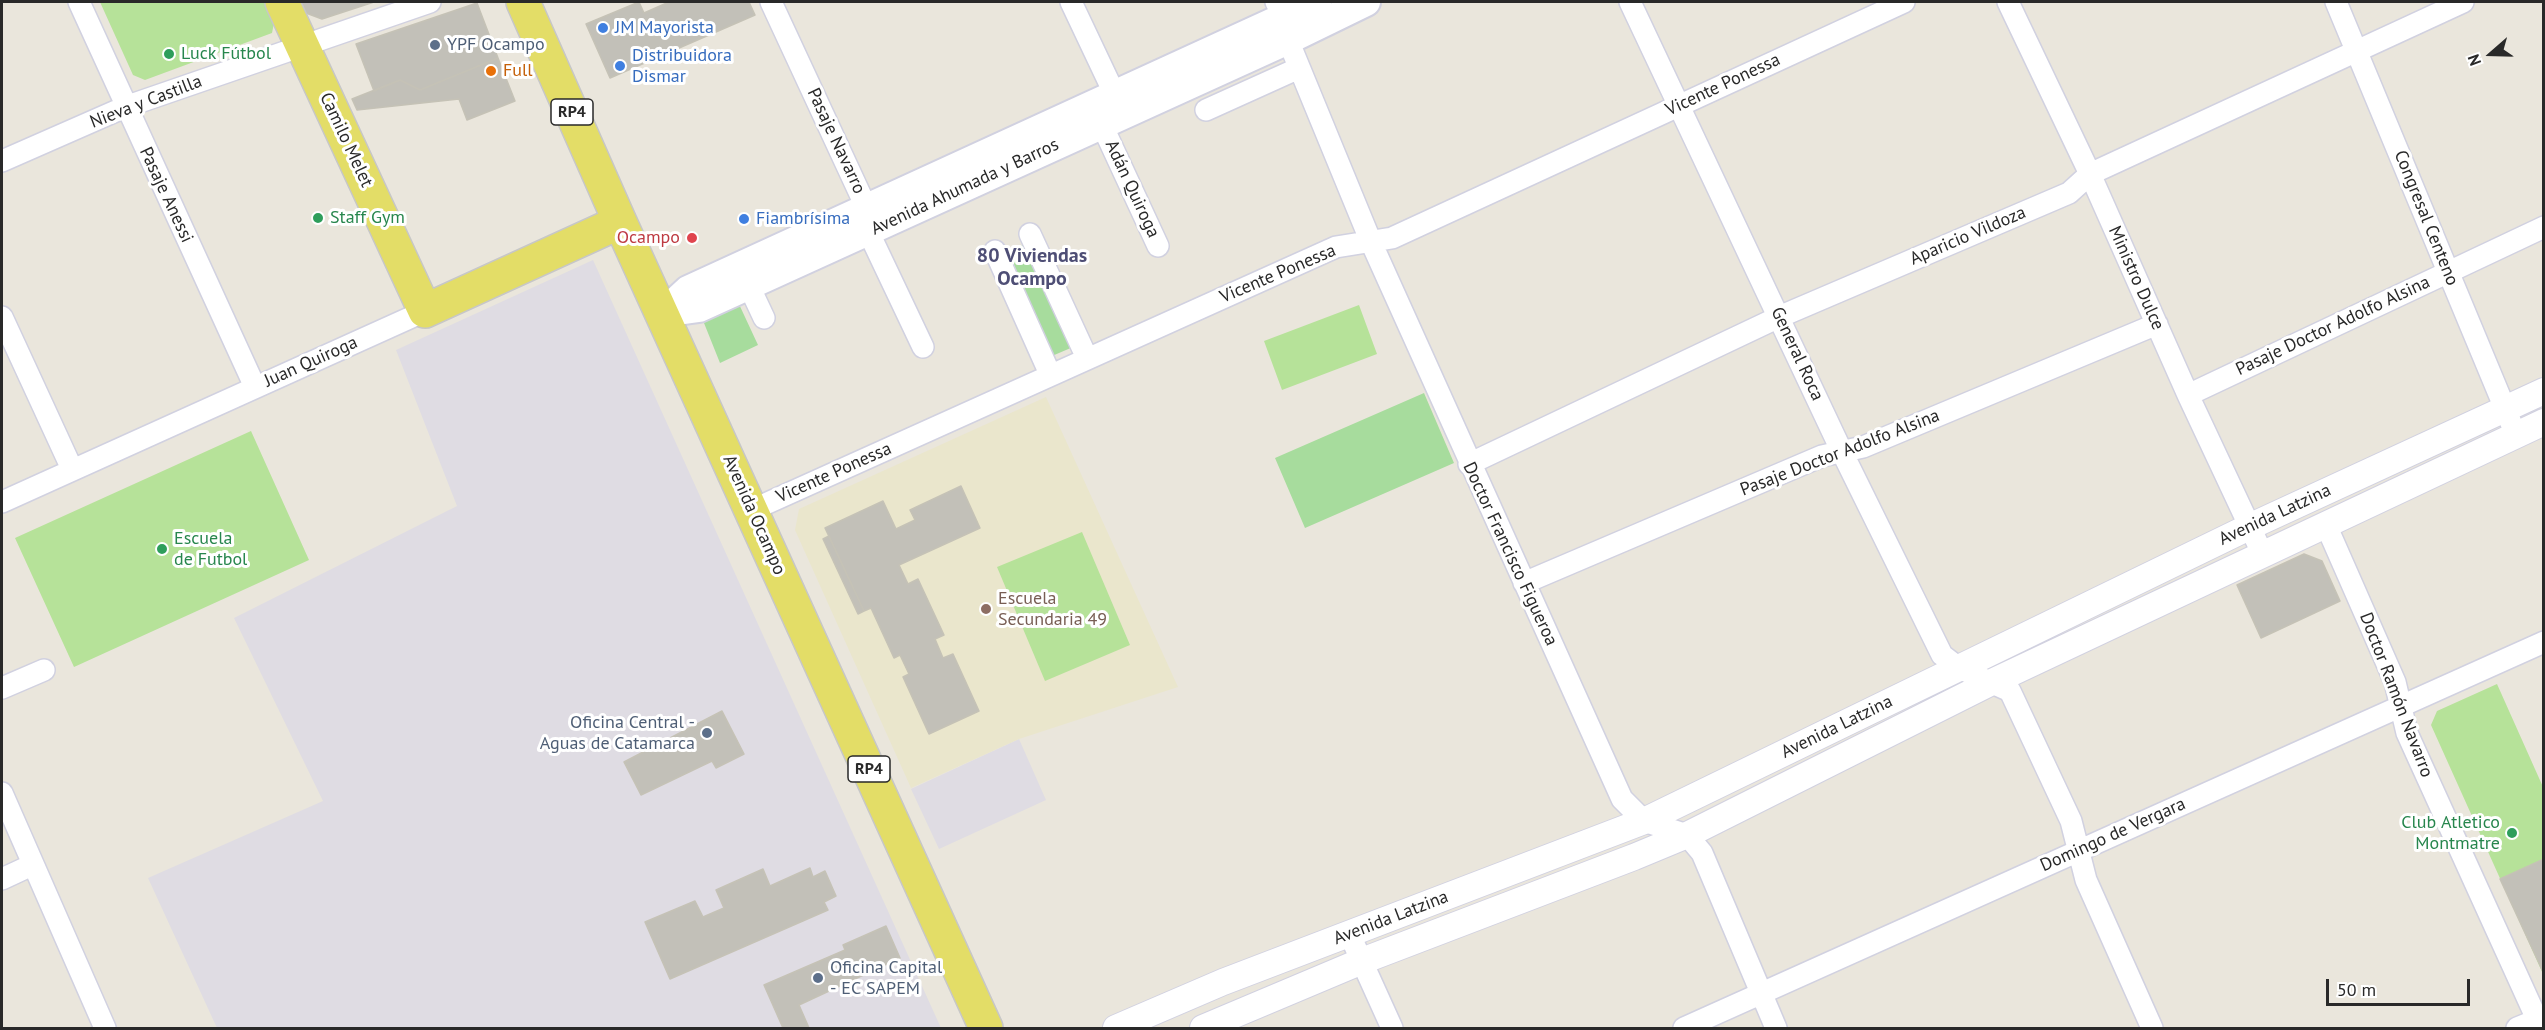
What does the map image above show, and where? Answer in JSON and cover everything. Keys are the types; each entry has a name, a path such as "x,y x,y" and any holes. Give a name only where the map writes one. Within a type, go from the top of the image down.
{"main road":[{"name":"Camilo Melet","path":"282,2 425,311"},
{"name":"Avenida Ocampo","path":"523,2 620,222 986,1029"},
{"name":"Avenida Ahumada y Barros","path":"663,313 688,291 1102,125 1317,2"},
{"name":"Avenida Ahumada y Barros","path":"663,313 699,308 748,286 868,220 1115,95 1283,20 1366,2"},
{"name":"Juan Quiroga","path":"425,311 620,222"}],"street":[{"name":"Pasaje Anessi","path":"79,2 125,107 255,387"},
{"name":"Nieva y Castilla","path":"2,161 125,107 430,2"},
{"name":"Pasaje Navarro","path":"771,2 923,347"},
{"path":"1071,2 1115,95"},
{"name":"General Roca","path":"1630,2 1842,452 1942,655 1959,668 2010,691 2071,821 2086,880 2152,1029"},
{"name":"Vicente Ponessa","path":"752,510 1336,247 1392,238 1904,2"},
{"name":"Ministro Dulce","path":"2008,2 2090,174 2188,395 2263,555"},
{"name":"Congresal Centeno","path":"2336,2 2358,50 2516,435"},
{"name":"Aparicio Vildoza","path":"1469,465 1779,317 2068,193 2090,174 2463,2"},
{"name":"Doctor Francisco Figueroa","path":"1283,20 1299,68 1371,242 1469,465 1622,799 1644,821 1687,835"},
{"path":"1206,111 1299,68"},
{"name":"Adán Quiroga","path":"1115,95 1102,125 1158,246"},
{"name":"Pasaje Doctor Adolfo Alsina","path":"2188,395 2544,227"},
{"path":"1030,234 1087,358"},
{"path":"995,251 1050,374"},
{"path":"748,286 764,318"},
{"name":"Juan Quiroga","path":"2,502 425,311"},
{"path":"2,317 72,469"},
{"name":"Pasaje Doctor Adolfo Alsina","path":"1524,583 1822,456 1863,447 2157,324"},
{"name":"Avenida Latzina","path":"1116,1029 1223,982 1644,821 2249,527 2544,391"},
{"name":"Avenida Latzina","path":"1203,1029 1362,961 1634,858 1687,835 1990,683 2544,422"},
{"name":"Doctor Ramón Navarro","path":"2326,525 2395,682 2407,733 2540,1022"},
{"name":"Domingo de Vergara","path":"1684,1029 2544,642"},
{"path":"2,688 44,670"},
{"path":"2,793 105,1029"},
{"path":"1687,835 1702,854 1776,1029"},
{"path":"2,879 32,865"},
{"path":"1349,933 1392,1029"},
{"path":"2517,1029 2540,1022"}],"shaded area":[{"path":"593,260 941,1028 217,1028 148,878 323,801 234,618 457,506 396,350"},
{"name":"Escuela Secundaria 49","path":"1046,397 1178,687 1019,739 911,788 795,530 799,509"},
{"path":"1019,739 1046,800 939,849 911,789"}],"green space":[{"name":"Luck Fútbol","path":"100,2 265,2 274,23 272,33 145,80 133,75"},
{"path":"1025,244 1073,347 1052,356 1004,254"},
{"path":"738,302 758,345 720,363 704,323 709,315"},
{"path":"1359,305 1377,354 1282,390 1264,341"},
{"path":"1424,393 1454,463 1305,528 1275,458"},
{"name":"Escuela de Futbol","path":"251,431 309,560 74,667 15,538"},
{"path":"1082,532 1130,645 1045,681 997,567"},
{"name":"Club Atletico Montmatre","path":"2497,684 2543,787 2543,974 2431,725 2437,711"}],"building":[{"path":"301,2 374,2 322,19 306,13"},
{"path":"639,2 644,13 669,2 749,2 755,15 610,78 586,24"},
{"path":"477,3 498,58 420,90 400,80 374,91 356,44"},
{"path":"498,58 515,101 467,120 459,99 357,110 352,99 400,80 420,90"},
{"path":"961,486 980,528 899,565 908,584 918,579 944,635 935,639 943,658 953,654 979,711 929,734 903,677 909,674 900,655 894,658 871,608 864,611 825,528 883,501 896,529 915,520 910,510"},
{"path":"829,536 864,611 858,614 823,539"},
{"path":"2304,554 2322,561 2340,601 2261,638 2237,585"},
{"name":"Oficina Central - Aguas de Catamarca","path":"722,711 744,754 716,768 712,761 641,795 624,762"},
{"path":"2544,859 2544,974 2500,879"},
{"path":"810,868 813,877 825,871 836,896 824,902 828,910 670,979 645,922 695,901 703,917 724,908 716,890 763,869 770,886"},
{"name":"Oficina Capital - EC SAPEM","path":"886,926 900,958 799,1005 809,1028 783,1028 764,985 845,950 843,945"}],"place":[{"name":"JM Mayorista","path":"603,28"},
{"name":"YPF Ocampo","path":"435,45"},
{"name":"Luck Fútbol","path":"169,54"},
{"name":"Distribuidora Dismar","path":"620,66"},
{"name":"Full","path":"491,71"},
{"name":"Staff Gym","path":"318,218"},
{"name":"Fiambrísima","path":"744,219"},
{"name":"Ocampo","path":"692,238"},
{"name":"Escuela de Futbol","path":"162,549"},
{"name":"Escuela Secundaria 49","path":"986,609"},
{"name":"Oficina Central - Aguas de Catamarca","path":"707,733"},
{"name":"Club Atletico Montmatre","path":"2512,833"},
{"name":"Oficina Capital - EC SAPEM","path":"818,978"}],"district":[{"name":"80 Viviendas Ocampo","path":"1032,268"}]}
